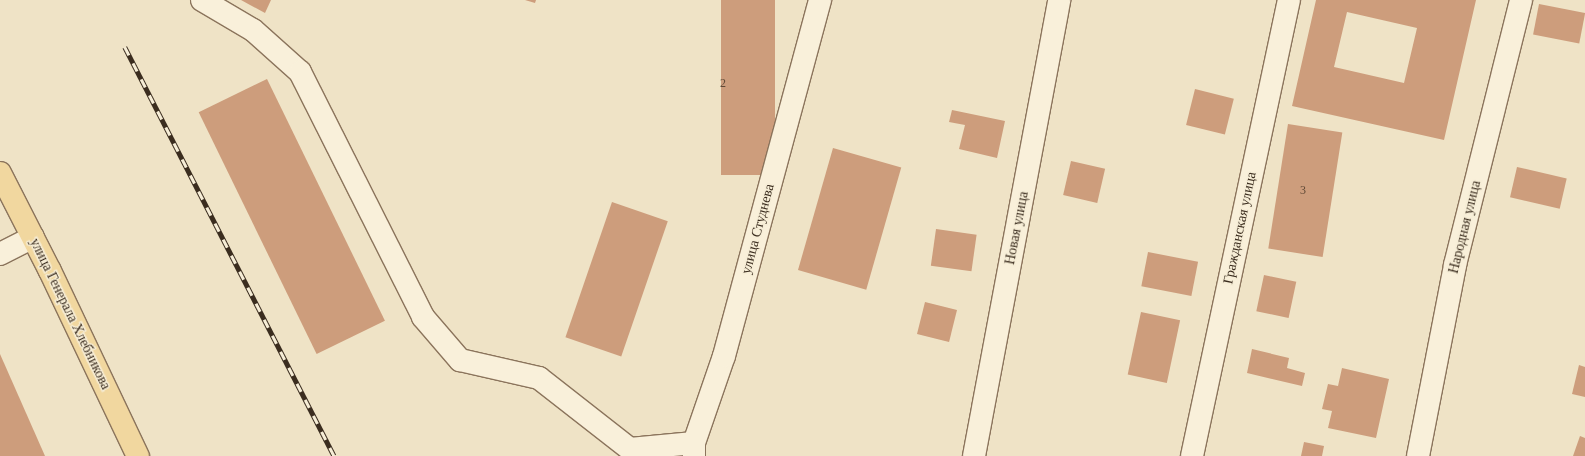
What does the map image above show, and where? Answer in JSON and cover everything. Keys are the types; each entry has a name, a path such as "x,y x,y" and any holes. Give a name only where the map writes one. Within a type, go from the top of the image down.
{"main road":[{"name":"улица Генерала Хлебникова","path":"0,172 33,237 138,456"}],"street":[{"path":"202,0 253,30 300,72 422,317 460,360 539,378 630,450 694,450"},
{"name":"улица Студнева","path":"694,450 724,356 820,0"},
{"name":"Новая улица","path":"974,456 1059,0"},
{"name":"Гражданская улица","path":"1192,456 1289,0"},
{"name":"Народная улица","path":"1418,456 1455,265 1522,0"},
{"path":"0,254 33,237"}],"building":[{"path":"241,0 271,0 265,13"},
{"path":"525,0 536,0 535,3"},
{"path":"721,0 775,0 775,175 721,175"},
{"path":"1316,0 1476,0 1444,140 1292,106","holes":["1347,12 1417,28 1404,83 1334,67"]},
{"path":"1539,4 1585,13 1579,43 1533,34"},
{"path":"267,79 385,321 317,354 199,112"},
{"path":"1195,89 1234,99 1225,135 1186,125"},
{"path":"952,110 1005,121 997,158 959,149 965,125 949,122"},
{"path":"1288,124 1342,133 1323,257 1268,248"},
{"path":"833,148 901,168 866,290 798,270"},
{"path":"1071,161 1105,169 1097,203 1063,195"},
{"path":"1517,167 1567,178 1560,209 1510,197"},
{"path":"612,202 668,221 621,356 565,337"},
{"path":"936,229 977,235 971,271 931,266"},
{"path":"1148,252 1198,262 1191,296 1141,286"},
{"path":"1264,275 1296,282 1289,318 1256,311"},
{"path":"925,302 957,310 949,342 917,334"},
{"path":"1141,312 1180,320 1167,383 1128,375"},
{"path":"1252,349 1289,358 1287,368 1305,373 1302,386 1247,373"},
{"path":"0,354 45,456 0,456"},
{"path":"1579,365 1585,367 1585,397 1572,394"},
{"path":"1342,368 1389,379 1376,438 1328,428 1332,411 1322,409 1328,384 1338,386"},
{"path":"1580,436 1585,438 1585,456 1573,456"},
{"path":"1304,442 1324,446 1322,456 1301,456"}],"railway":[{"path":"125,47 334,456"}]}
